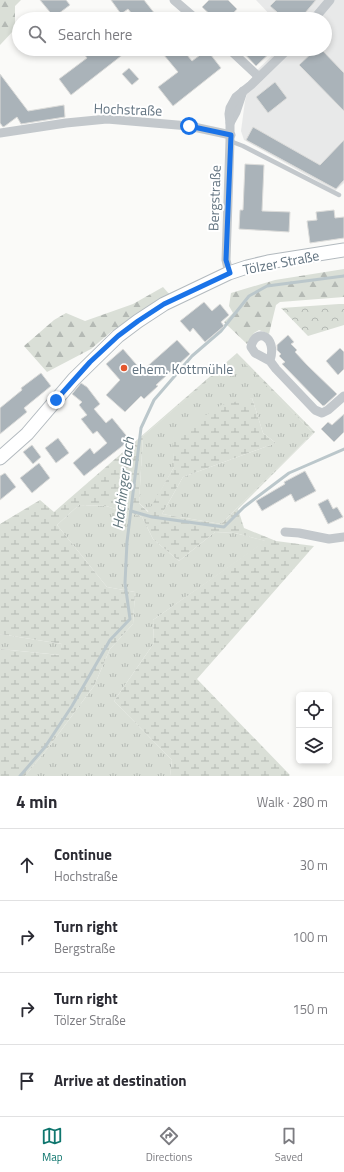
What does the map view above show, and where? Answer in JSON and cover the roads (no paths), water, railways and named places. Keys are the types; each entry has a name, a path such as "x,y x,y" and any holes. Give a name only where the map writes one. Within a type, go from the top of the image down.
{"main road":[{"name":"Tölzer Straße","path":"0,458 27,434 74,379 118,336 164,304 230,273 247,267 268,262 344,250"}],"street":[{"path":"174,0 188,12"},
{"path":"320,12 330,0"},
{"path":"236,56 259,77"},
{"name":"Bergstraße","path":"230,273 226,260 230,108 236,97 281,56"},
{"name":"Hochstraße","path":"0,133 66,123 107,119 189,126 230,138"},
{"path":"270,362 315,410 322,413 328,410 344,396"},
{"path":"285,532 299,533 329,539 344,537"}],"lane":[{"name":"Hochstraße","path":"230,138 339,195"}],"waterway":[{"name":"Hachinger Bach","path":"20,776 45,747 72,706 110,640 130,619 125,583 127,542 141,428 154,400 192,356 221,331 249,296 267,286 344,276"},
{"path":"131,511 152,517 224,527 244,507 289,473 344,449"}],"place":[{"name":"ehem. Kottmühle","path":"124,368"}]}
